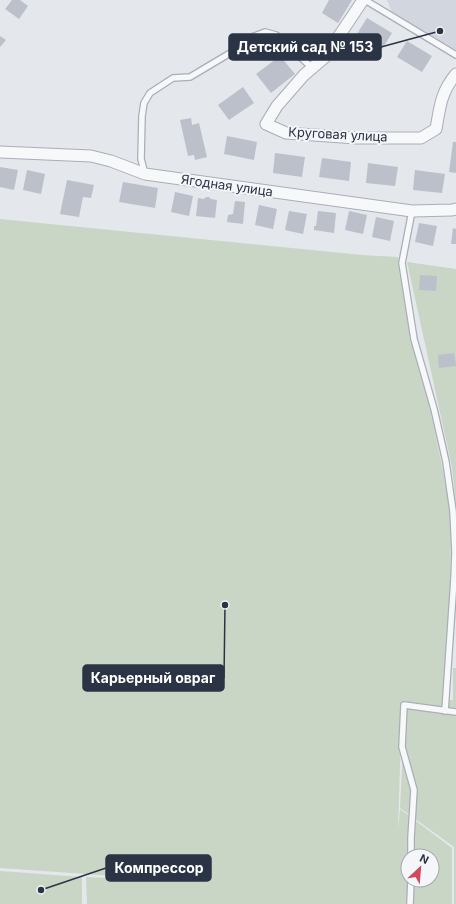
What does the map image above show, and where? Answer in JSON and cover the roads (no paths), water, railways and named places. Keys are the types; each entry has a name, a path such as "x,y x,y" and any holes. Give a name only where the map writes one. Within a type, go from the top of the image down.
{"street":[{"name":"Круговая улица","path":"364,0 325,57 304,75 277,106 266,124 286,133 356,138 421,138 436,129 440,103 448,84 456,74"},
{"name":"Ягодная улица","path":"0,152 91,156 111,161 145,174 412,211 456,209"}],"lane":[{"path":"364,0 456,55"},
{"path":"145,174 142,159 142,116 144,103 150,93 173,78 190,77 237,49 252,37 265,32 276,35 283,40 312,68"},
{"path":"412,211 402,263 414,339 436,416 446,462 454,511 454,559 445,711"},
{"path":"411,848 414,790 402,747 404,705 456,712"},
{"path":"410,904 411,888"}],"place":[{"name":"Детский сад № 153","path":"440,31"},
{"name":"Карьерный овраг","path":"225,605"},
{"name":"Компрессор","path":"41,890"}]}
